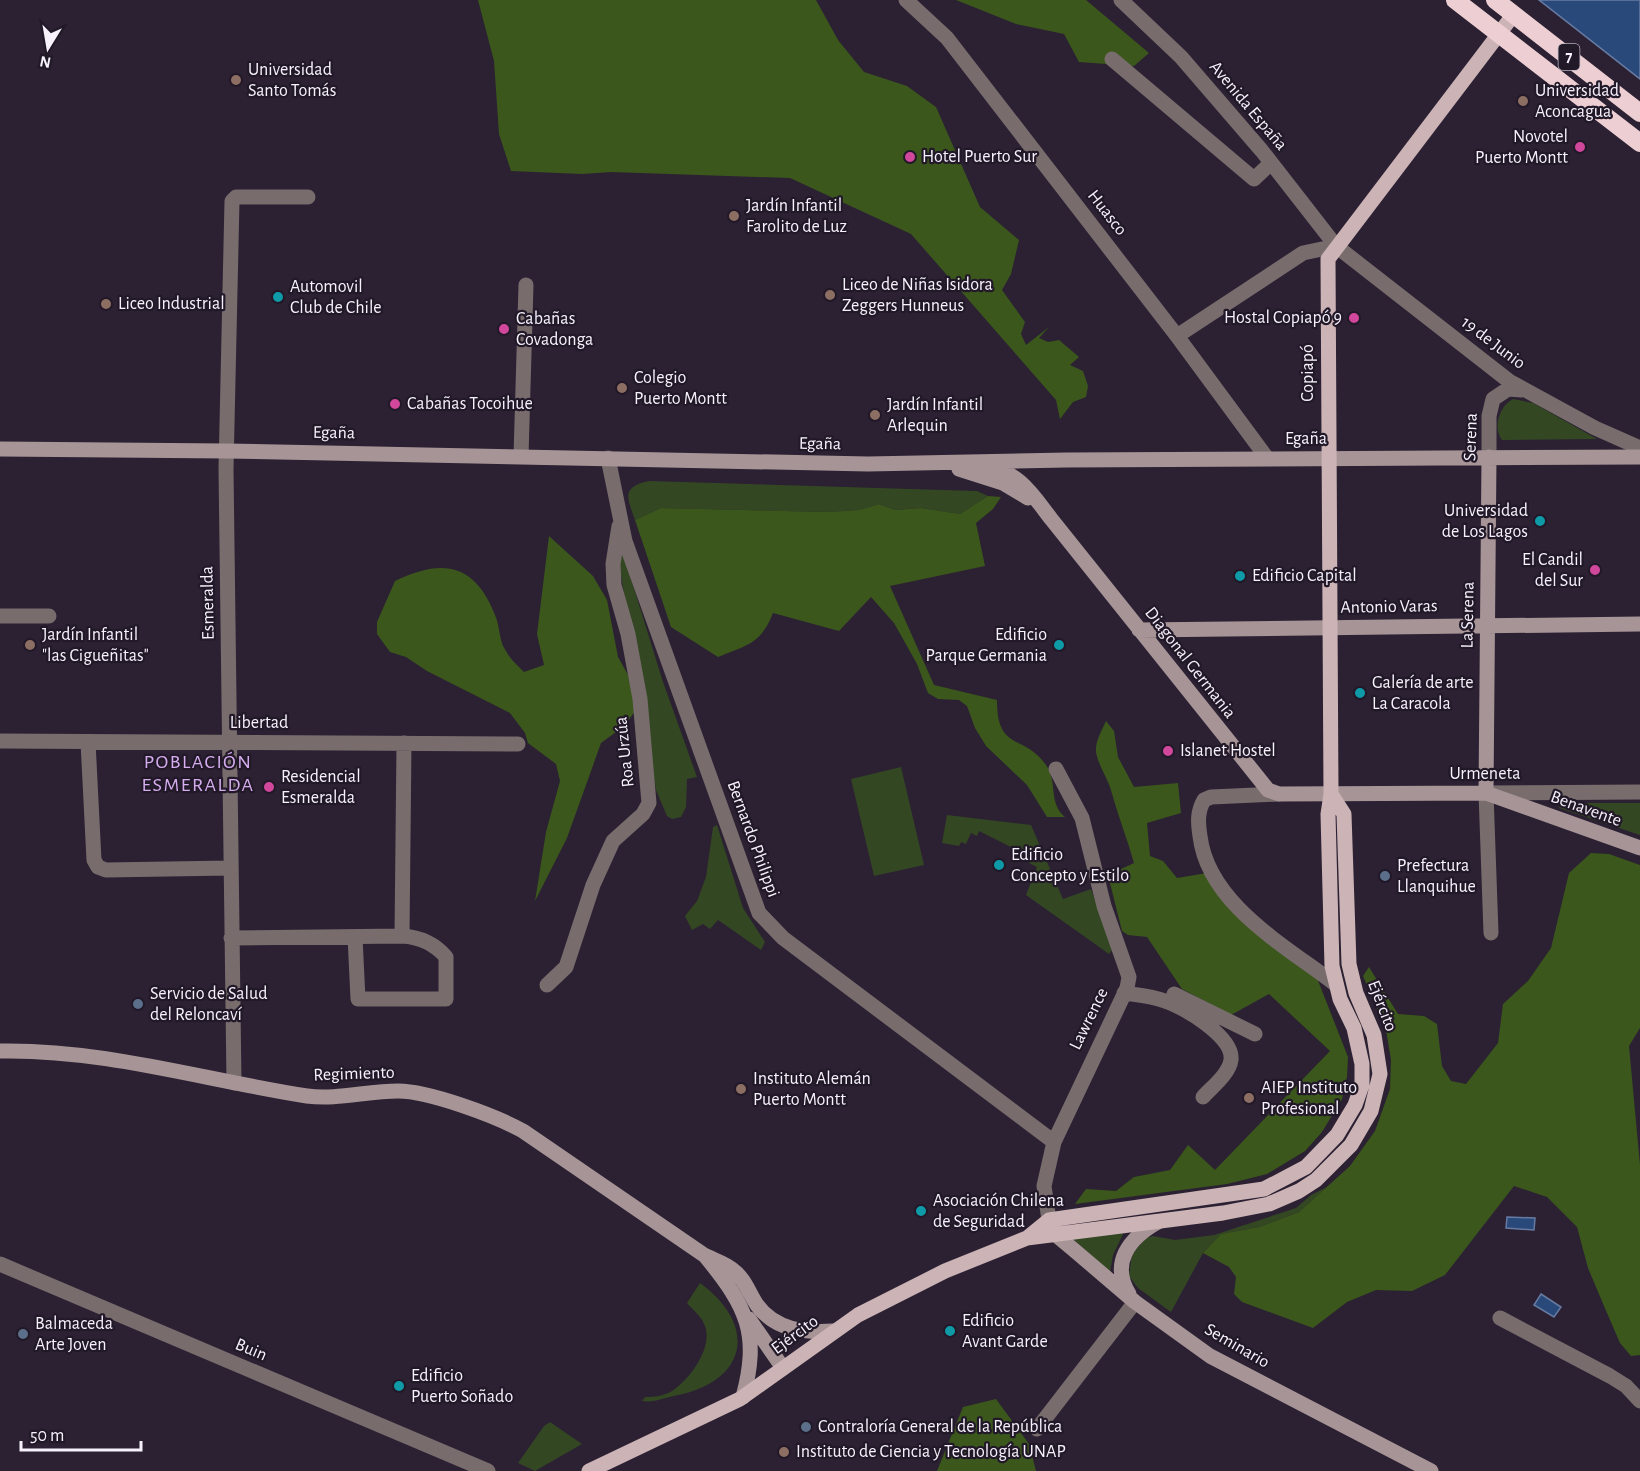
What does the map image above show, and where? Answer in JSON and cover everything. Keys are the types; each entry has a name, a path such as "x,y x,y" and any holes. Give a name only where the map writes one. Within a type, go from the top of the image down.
{"highway":[{"name":"7","path":"1455,0 1640,143"},
{"name":"7","path":"1495,0 1640,113"}],"main road":[{"name":"Copiapó","path":"1331,794 1328,259 1514,14"},
{"name":"Egaña","path":"0,449 936,464 1267,458 1640,457"},
{"name":"Serena","path":"1489,457 1490,477"},
{"path":"1032,491 1039,469 1046,464 1066,460"},
{"name":"Diagonal Germania","path":"971,463 1007,473 1032,491 1263,786 1279,794"},
{"name":"Diagonal Germania","path":"936,464 992,478 1044,509"},
{"name":"La Serena","path":"1486,793 1490,477"},
{"name":"Antonio Varas","path":"1139,630 1640,624"},
{"name":"Urmeneta","path":"1331,794 1486,793"},
{"name":"Benavente","path":"1486,793 1637,846"},
{"path":"1279,794 1331,794"},
{"name":"Ejército","path":"1027,1238 1049,1220 1252,1192 1276,1184 1305,1167 1343,1126 1355,1105 1362,1085 1362,1064 1358,1040 1335,984 1332,966 1328,814 1331,794"},
{"name":"Ejército","path":"589,1471 743,1397 858,1315 945,1271 1027,1238 1255,1208 1299,1191 1316,1180 1342,1155 1364,1126 1378,1087 1379,1062 1370,1021 1356,993 1348,964 1344,814 1331,794"},
{"name":"Regimiento","path":"0,1051 49,1050 90,1054 234,1083 321,1097 408,1092 504,1121 523,1131 704,1255 734,1270 744,1281 758,1306 775,1322 802,1331 833,1331"},
{"name":"Seminario","path":"1049,1220 1056,1235 1135,1302 1219,1362 1431,1471"},
{"path":"1135,1302 1121,1278 1121,1261 1135,1238 1158,1222"},
{"name":"Regimiento","path":"704,1255 783,1368"},
{"name":"Regimiento","path":"743,1312 751,1350 743,1397"}],"street":[{"name":"Huasco","path":"906,0 947,38 1177,336 1267,458"},
{"name":"Avenida España","path":"1120,0 1181,57 1271,163 1336,246"},
{"path":"1112,59 1254,179 1271,163"},
{"name":"Esmeralda","path":"234,1083 226,451 232,201 236,197 308,197"},
{"path":"1177,336 1303,253 1336,246"},
{"name":"19 de Junio","path":"1336,246 1525,391 1640,448"},
{"path":"521,456 526,285"},
{"name":"Serena","path":"1489,457 1489,416 1493,399 1508,389 1525,391"},
{"name":"Bernardo Philippi","path":"608,458 620,523 759,913 783,938 1054,1142"},
{"name":"Roa Urzúa","path":"547,985 566,967 593,885 613,841 643,814 649,803 640,699 628,634 614,585 613,564 620,523"},
{"path":"0,616 49,616"},
{"name":"Libertad","path":"0,741 518,744"},
{"path":"88,742 94,860 98,867 106,870 230,868"},
{"path":"402,936 404,743"},
{"name":"Lawrence","path":"1049,1220 1044,1186 1054,1142 1124,993 1129,977 1104,906 1082,818 1056,769"},
{"name":"Urmeneta","path":"1486,793 1640,792"},
{"name":"La Serena","path":"1486,793 1491,933"},
{"path":"1279,794 1211,797 1204,800 1198,819 1206,864 1243,913 1335,984"},
{"path":"231,938 402,936 420,939 446,957 446,999 358,999 355,937"},
{"path":"1124,993 1145,990 1168,992 1255,1034"},
{"path":"1124,993 1150,996 1172,1004 1203,1022 1227,1044 1231,1054 1231,1064 1203,1097"},
{"name":"Buin","path":"0,1264 488,1471"},
{"path":"1037,1429 1135,1302"},
{"path":"1500,1318 1603,1372 1626,1386 1640,1401"}],"green space":[{"path":"478,0 816,0 838,40 864,72 907,86 936,107 980,207 1019,240 1011,274 1002,290 1025,322 1021,334 1026,345 1049,327 1039,338 1048,342 1059,340 1079,357 1070,365 1083,371 1088,386 1086,397 1073,402 1060,419 1056,400 911,234 790,178 511,171 499,134 494,61"},
{"path":"956,0 1086,0 1149,53 1134,66 1079,62 1064,34 1016,24"},
{"path":"1513,399 1533,403 1597,439 1502,440 1498,429 1499,417 1504,406"},
{"path":"649,481 977,491 988,496 960,514 921,508 895,510 879,504 859,510 828,512 661,508 635,520 628,494 634,486"},
{"path":"988,496 1001,497 993,509 976,523 985,566 890,586 934,685 997,700 1001,728 1006,735 1037,755 1046,765 1052,778 1057,805 1065,817 1047,817 1027,785 986,746 975,728 967,706 959,700 938,699 928,693 917,664 894,623 871,597 839,631 773,613 763,631 752,642 718,657 671,627 635,520 661,508 828,512 859,510 879,504 895,510 921,508 960,514"},
{"path":"549,536 593,576 607,600 618,657 628,675 636,710 624,726 601,743 567,838 535,901 546,832 560,781 556,764 528,743 525,733 510,713 427,671 406,657 390,652 377,634 377,622 395,581 428,569 455,570 467,575 487,598 497,619 504,647 514,662 524,672 544,665 537,634"},
{"path":"623,553 663,682 697,777 687,779 686,807 681,817 672,819 667,816 656,790 619,561"},
{"path":"1106,721 1114,731 1118,757 1134,787 1178,783 1181,813 1147,823 1150,856 1163,861 1177,878 1207,873 1317,978 1348,1057 1347,1077 1342,1099 1322,1132 1305,1151 1267,1174 1227,1184 1075,1204 1086,1189 1116,1191 1134,1177 1170,1170 1188,1145 1215,1170 1330,1051 1269,994 1231,1015 1182,989 1147,937 1128,935 1122,931 1108,875 1134,863 1110,787 1096,752"},
{"path":"901,767 924,865 874,876 851,779"},
{"path":"1561,803 1640,803 1640,835 1559,808"},
{"path":"947,815 1031,825 1063,899 1091,889 1113,949 1109,954 1026,895 1037,867 1029,863 1031,857 979,831 977,836 971,833 966,844 961,842 959,846 942,843"},
{"path":"717,825 743,908 765,942 761,950 718,920 710,929 703,924 692,930 685,916 697,901 706,877 713,827"},
{"path":"1591,853 1609,854 1640,865 1640,1028 1629,1046 1640,1165 1640,1355 1631,1356 1620,1343 1588,1268 1577,1227 1547,1197 1514,1186 1445,1275 1412,1291 1376,1290 1347,1302 1313,1328 1242,1302 1234,1294 1236,1277 1229,1267 1203,1253 1221,1234 1259,1227 1299,1212 1350,1166 1375,1131 1390,1089 1391,1060 1386,1030 1363,976 1369,967 1398,1014 1424,1016 1437,1024 1442,1066 1451,1081 1466,1084 1498,1043 1503,1004 1528,981 1551,948 1569,873"},
{"path":"1327,1187 1299,1212 1259,1227 1221,1234 1203,1253 1171,1312 1138,1288 1129,1276 1132,1254 1146,1238 1153,1236 1175,1240 1214,1235 1296,1208 1311,1195"},
{"path":"1124,1232 1113,1255 1110,1272 1073,1239"},
{"path":"700,1283 719,1300 731,1317 737,1335 737,1351 730,1366 717,1379 698,1389 654,1401 642,1401 645,1397 666,1394 679,1386 703,1353 707,1335 705,1326 687,1303"},
{"path":"996,1399 1029,1444 1036,1471 937,1471 963,1407"},
{"path":"550,1422 582,1444 535,1471 518,1463 544,1426"}],"water":[{"path":"1539,0 1640,0 1640,79"},
{"path":"1507,1217 1535,1218 1534,1230 1506,1228"},
{"path":"1541,1294 1561,1307 1554,1317 1534,1305"}],"place":[{"name":"Universidad Santo Tomás","path":"236,80"},
{"name":"Universidad Aconcagua","path":"1523,101"},
{"name":"Novotel Puerto Montt","path":"1580,147"},
{"name":"Hotel Puerto Sur","path":"910,157"},
{"name":"Jardín Infantil Farolito de Luz","path":"734,216"},
{"name":"Liceo de Niñas Isidora Zeggers Hunneus","path":"830,295"},
{"name":"Automovil Club de Chile","path":"278,297"},
{"name":"Liceo Industrial","path":"106,304"},
{"name":"Hostal Copiapó 9","path":"1354,318"},
{"name":"Cabañas Covadonga","path":"504,329"},
{"name":"Colegio Puerto Montt","path":"622,388"},
{"name":"Cabañas Tocoihue","path":"395,404"},
{"name":"Jardín Infantil Arlequin","path":"875,415"},
{"name":"Universidad de Los Lagos","path":"1540,521"},
{"name":"El Candil del Sur","path":"1595,570"},
{"name":"Edificio Capital","path":"1240,576"},
{"name":"Jardín Infantil \"las Cigueñitas\"","path":"30,645"},
{"name":"Edificio Parque Germania","path":"1059,645"},
{"name":"Galería de arte La Caracola","path":"1360,693"},
{"name":"Islanet Hostel","path":"1168,751"},
{"name":"Residencial Esmeralda","path":"269,787"},
{"name":"Edificio Concepto y Estilo","path":"999,865"},
{"name":"Prefectura Llanquihue","path":"1385,876"},
{"name":"Servicio de Salud del Reloncaví","path":"138,1004"},
{"name":"Instituto Alemán Puerto Montt","path":"741,1089"},
{"name":"AIEP Instituto Profesional","path":"1249,1098"},
{"name":"Asociación Chilena de Seguridad","path":"921,1211"},
{"name":"Edificio Avant Garde","path":"950,1331"},
{"name":"Balmaceda Arte Joven","path":"23,1334"},
{"name":"Edificio Puerto Soñado","path":"399,1386"},
{"name":"Contraloría General de la República","path":"806,1427"},
{"name":"Instituto de Ciencia y Tecnología UNAP","path":"784,1452"}],"district":[{"name":"POBLACIÓN ESMERALDA","path":"198,774"}]}
